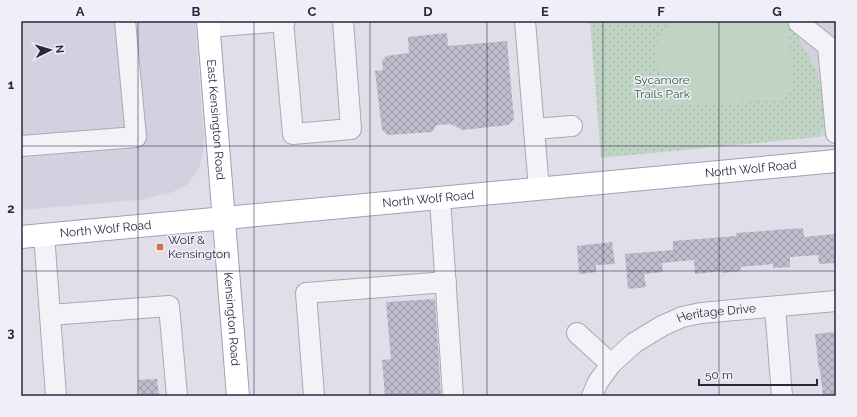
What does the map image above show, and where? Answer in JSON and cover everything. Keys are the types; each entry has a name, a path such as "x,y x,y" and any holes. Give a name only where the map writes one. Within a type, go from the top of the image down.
{"main road":[{"name":"East Kensington Road","path":"208,24 224,218"},
{"name":"North Wolf Road","path":"21,237 836,161"},
{"name":"Kensington Road","path":"224,218 238,396"}],"street":[{"path":"21,146 136,137 125,21"},
{"path":"208,24 284,21 293,134 351,129 343,21"},
{"path":"525,21 539,189"},
{"path":"799,21 799,23 832,45 836,133"},
{"path":"534,129 572,126"},
{"path":"440,198 453,396"},
{"path":"44,234 56,396"},
{"path":"314,396 306,293 446,282"},
{"name":"Heritage Drive","path":"592,396 598,382 610,364 634,343 662,326 682,317 701,313 836,301"},
{"path":"50,315 170,306 177,396"},
{"path":"775,307 782,396"},
{"path":"577,333 610,364"},
{"path":"64,363 66,396"}],"shaded area":[{"path":"21,21 195,21 204,135 203,152 199,169 186,186 170,193 139,200 21,210"},
{"path":"789,21 836,21 836,135 819,137 825,124 822,94 817,71"}],"green space":[{"name":"Sycamore Trails Park","path":"590,21 789,21 817,71 822,94 825,124 819,137 601,158"},
{"path":"671,21 788,21 792,88 782,99 663,107 656,46"}],"building":[{"path":"447,33 448,46 507,41 514,119 508,125 462,130 451,124 437,125 432,132 388,135 382,130 375,71 383,70 382,61 386,56 409,53 408,37"},
{"path":"803,228 804,237 836,234 836,263 819,264 818,255 790,257 790,267 773,268 773,264 740,267 741,271 722,273 722,271 695,274 694,260 662,263 663,272 644,274 646,287 628,289 625,254 673,250 673,241 736,236 736,233"},
{"path":"612,242 615,264 596,265 596,272 579,274 577,246"},
{"path":"435,299 441,396 385,396 382,360 391,359 386,302"},
{"path":"836,332 836,396 823,396 815,334"},
{"path":"157,379 159,396 139,396 138,380"}],"place":[{"name":"Wolf & Kensington","path":"160,247"}]}
